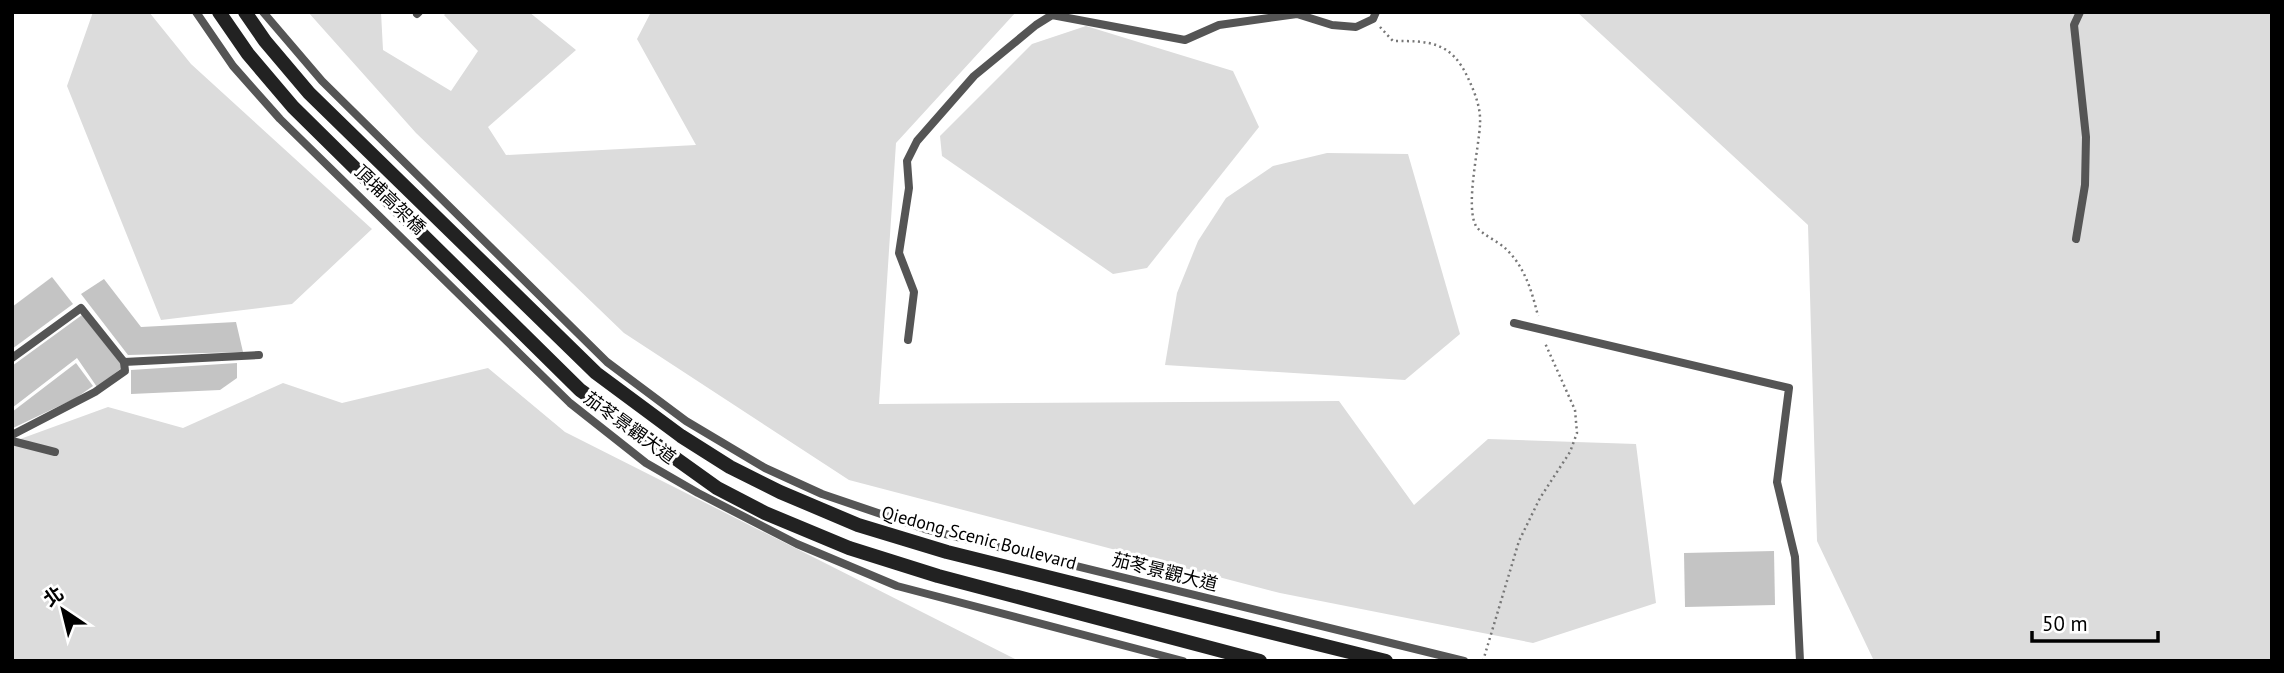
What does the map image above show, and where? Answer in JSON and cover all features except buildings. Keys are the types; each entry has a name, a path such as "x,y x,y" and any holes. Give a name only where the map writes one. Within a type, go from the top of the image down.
{"street":[{"name":"頂埔高架橋","path":"219,12 248,54 293,107 580,390 717,488 765,513 849,548 938,576 1260,661"},
{"name":"頂埔高架橋","path":"245,12 265,41 309,93 596,373"},
{"name":"Qiedong Scenic Boulevard","path":"596,373 681,436 730,467 780,492 858,525 961,556 1386,661"}],"lane":[{"name":"頂埔高架橋","path":"196,12 233,66 280,119 570,403"},
{"name":"頂埔高架橋","path":"263,12 322,81 607,362"},
{"path":"908,340 914,292 899,253 909,188 907,161 917,141 974,76 1036,24 1052,15 1185,40 1219,26 1297,14 1332,25 1356,27 1373,19 1376,12"},
{"path":"2076,239 2085,185 2086,137 2074,24 2080,12"},
{"path":"12,359 81,308 124,362 125,371 96,392 12,435"},
{"path":"1514,323 1789,388 1777,482 1795,557 1800,661"},
{"path":"124,362 260,355"},
{"name":"茄苳景觀大道","path":"607,362 686,421 765,468 822,494 925,529 1464,661"},
{"name":"茄苳景觀大道","path":"570,403 646,463 797,544 897,586 1183,661"},
{"path":"12,441 55,452"}],"shaded area":[{"path":"93,12 149,12 191,64 372,229 292,304 161,320 67,86"},
{"path":"308,12 381,12 383,50 451,91 478,51 444,15 447,12 529,12 576,50 488,127 506,155 696,145 637,39 651,12 1016,12 896,143 879,404 1339,401 1414,505 1488,439 1636,444 1656,603 1533,643 1280,593 849,480 624,333 416,133"},
{"path":"1577,12 2272,12 2272,661 1874,661 1817,541 1808,225"},
{"path":"1086,26 1233,71 1259,127 1147,268 1113,274 942,156 940,136 1032,44"},
{"path":"1327,153 1408,154 1460,334 1405,380 1165,365 1177,293 1198,241 1226,198 1273,166"},
{"path":"488,368 565,432 1019,661 12,661 12,442 108,407 183,428 283,383 342,403"}]}
